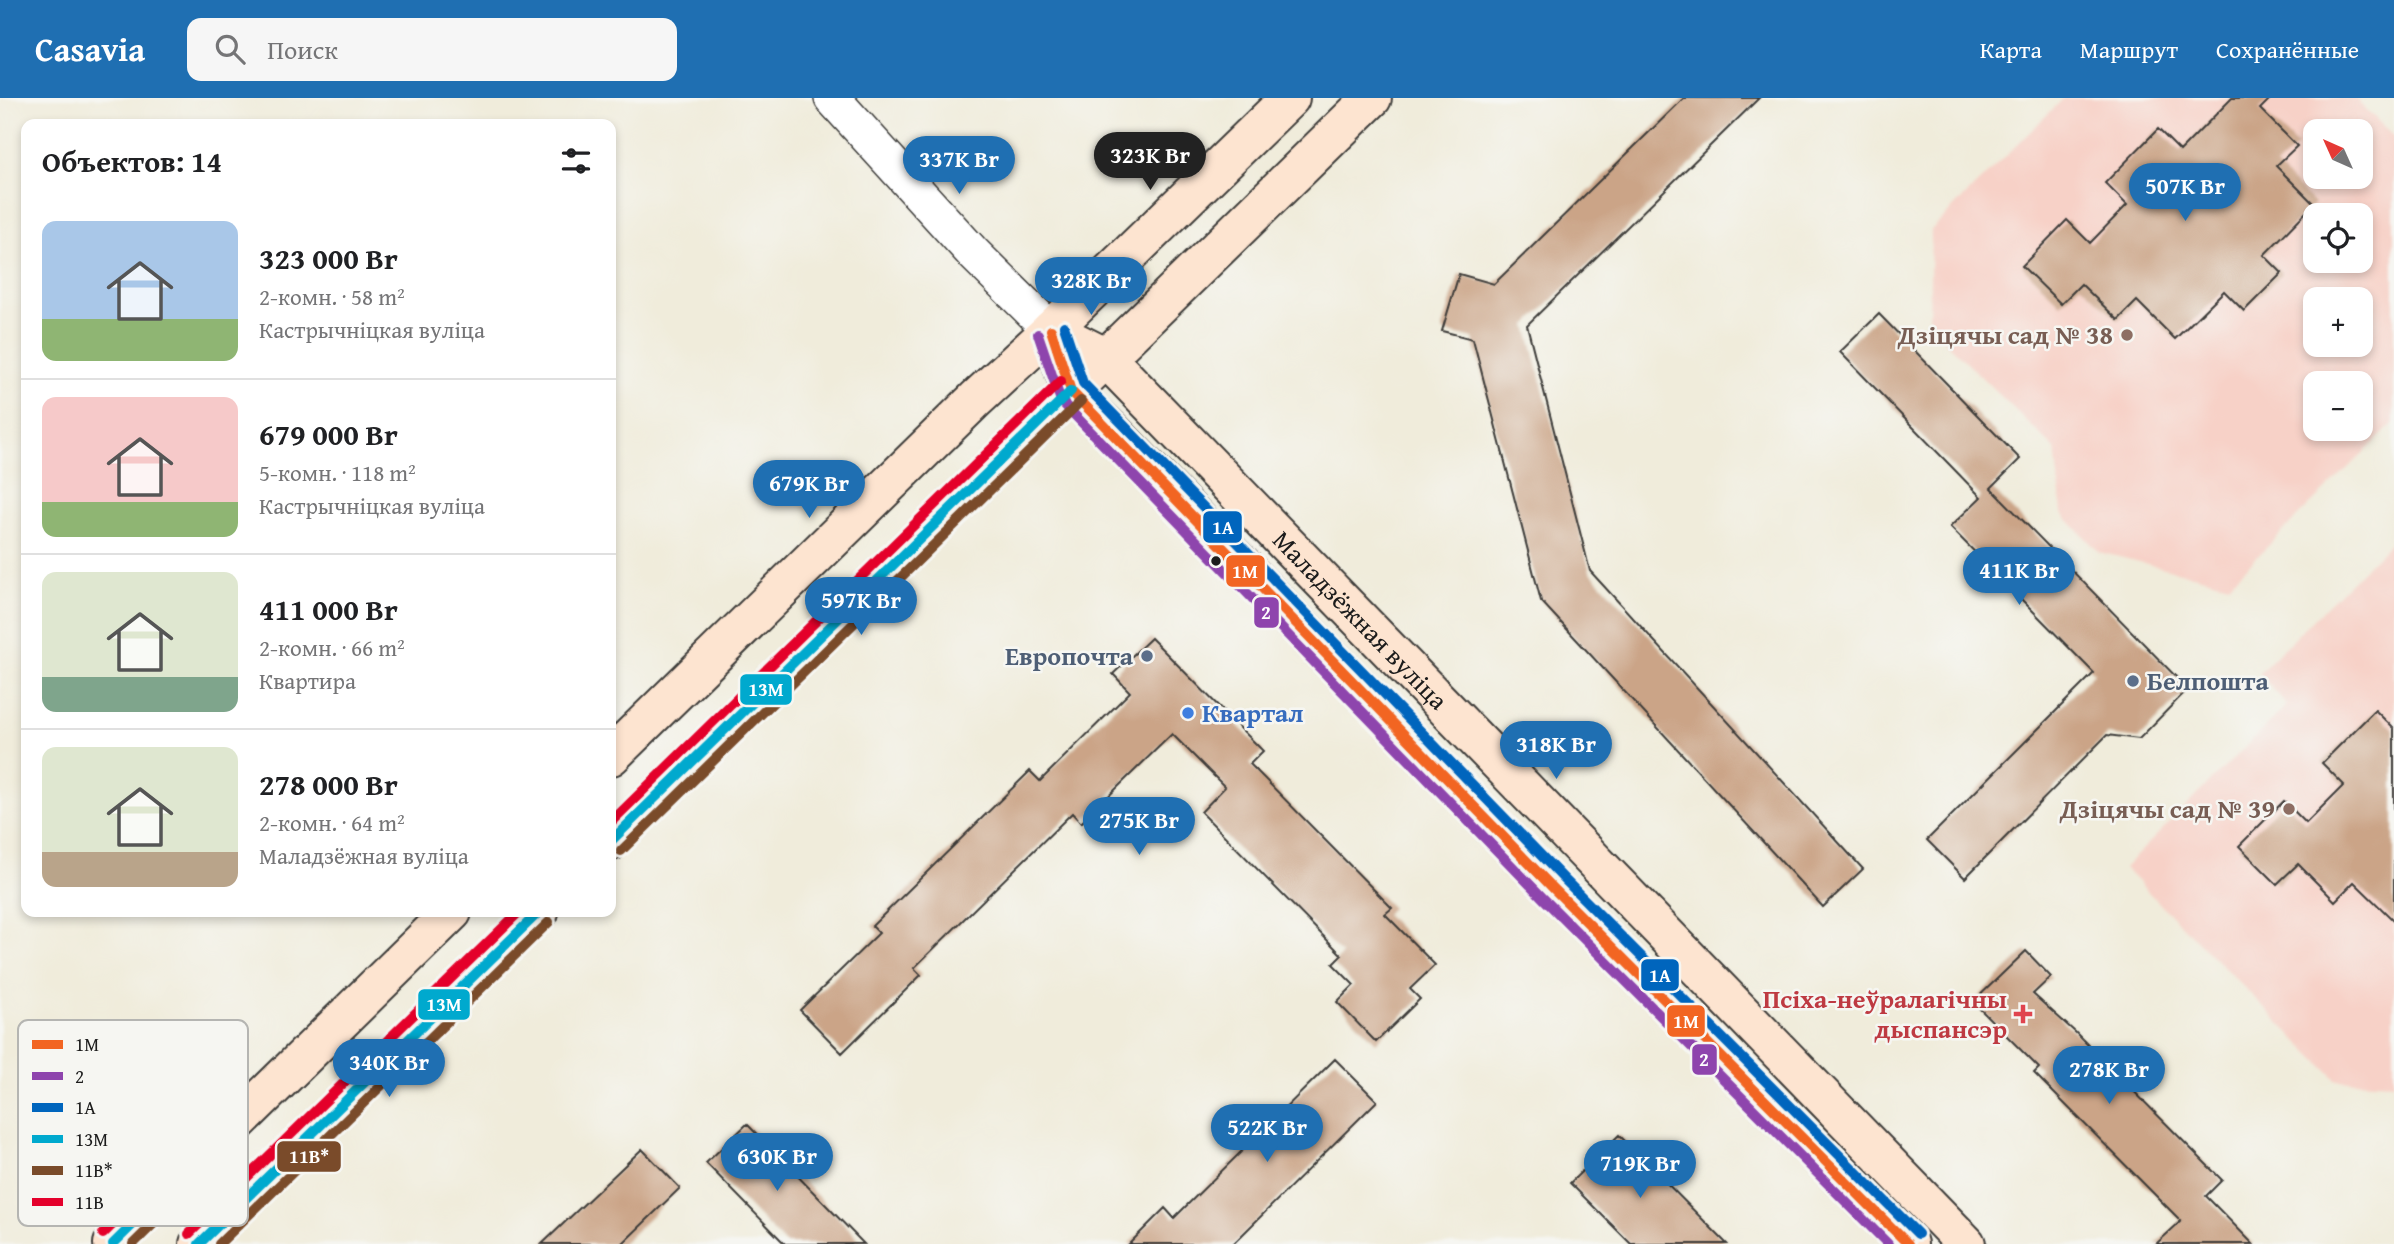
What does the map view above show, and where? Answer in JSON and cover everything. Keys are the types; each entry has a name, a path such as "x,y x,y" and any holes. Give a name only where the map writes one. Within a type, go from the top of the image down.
{"main road":[{"path":"616,751 976,399 1290,98"},
{"path":"616,836 1372,98"},
{"path":"1051,330 1071,391"},
{"name":"Маладзёжная вуліца","path":"1051,330 1105,357 1966,1244"},
{"name":"Маладзёжная вуліца","path":"1071,391 1544,878 1908,1244"},
{"path":"248,1112 447,917"},
{"path":"248,1196 534,917"},
{"path":"113,1244 131,1226"},
{"path":"199,1244 217,1226"}],"street":[{"path":"832,98 974,254 1051,330"}],"shaded area":[{"name":"Дзіцячы сад № 38","path":"2064,98 2355,98 2394,137 2394,423 2229,584 2099,552 2062,513 2055,449 1929,326 1931,230"},
{"name":"Дзіцячы сад № 39","path":"2394,539 2394,1083 2337,1080 2124,868 2287,705 2259,673"}],"building":[{"path":"1684,98 1759,98 1527,325 1590,571 1863,869 1823,907 1541,601 1473,339 1442,331 1459,274 1494,284"},
{"path":"2232,98 2271,98 2260,109 2297,146 2276,166 2313,203 2303,203 2303,215 2264,255 2282,273 2244,311 2224,291 2175,339 2137,301 2118,320 2081,284 2061,304 2022,266 2067,220 2090,243 2127,205 2105,183 2158,129 2180,151"},
{"path":"1879,314 2020,459 1991,488 2188,689 2139,739 2107,735 1965,878 1927,840 2094,673 1950,527 1981,497 1840,352"},
{"path":"1151,638 1263,751 1250,764 1392,908 1385,914 1435,965 1410,989 1420,999 1376,1042 1337,1002 1354,985 1333,964 1342,955 1201,812 1225,787 1172,734 1081,823 1072,813 914,968 921,975 842,1053 800,1010 879,933 872,926 1030,771 1040,781 1130,692 1113,674"},
{"path":"2375,710 2394,729 2394,921 2354,882 2335,901 2298,864 2277,884 2239,846 2284,801 2306,823 2344,785 2322,763"},
{"path":"2026,951 2051,977 2033,994 2075,1032 2222,1180 2206,1196 2253,1244 2156,1244 2181,1221 2034,1073 2039,1068 1973,1002"},
{"path":"1335,1059 1377,1101 1233,1244 1129,1244 1165,1208 1174,1218"},
{"path":"747,1124 864,1244 785,1244 706,1163"},
{"path":"1619,1135 1727,1244 1631,1244 1570,1183"},
{"path":"642,1149 680,1188 622,1244 542,1244"}],"transit line":[{"name":"1А","path":"1064,326 1083,383 1563,878 1918,1234"},
{"name":"1М","path":"1051,330 1071,391 1553,888 1908,1244"},
{"name":"2","path":"1038,334 1061,401 1543,898 1888,1244"},
{"name":"11В","path":"616,817 1061,381"},
{"name":"13М","path":"616,836 1071,391"},
{"name":"11В*","path":"621,851 1081,401"},
{"name":"11В","path":"248,1176 514,917"},
{"name":"13М","path":"248,1196 534,917"},
{"name":"11В*","path":"248,1216 549,922"},
{"name":"11В","path":"103,1234 111,1226"},
{"name":"13М","path":"113,1244 131,1226"},
{"name":"11В*","path":"133,1244 151,1226"},
{"name":"11В","path":"189,1234 197,1226"},
{"name":"13М","path":"199,1244 217,1226"},
{"name":"11В*","path":"219,1244 237,1226"}],"place":[{"name":"Дзіцячы сад № 38","path":"2127,335"},
{"name":"Европочта","path":"1147,656"},
{"name":"Белпошта","path":"2133,681"},
{"name":"Квартал","path":"1188,713"},
{"name":"Дзіцячы сад № 39","path":"2289,809"},
{"name":"Псіха-неўралагічны дыспансэр","path":"2023,1014"}]}
